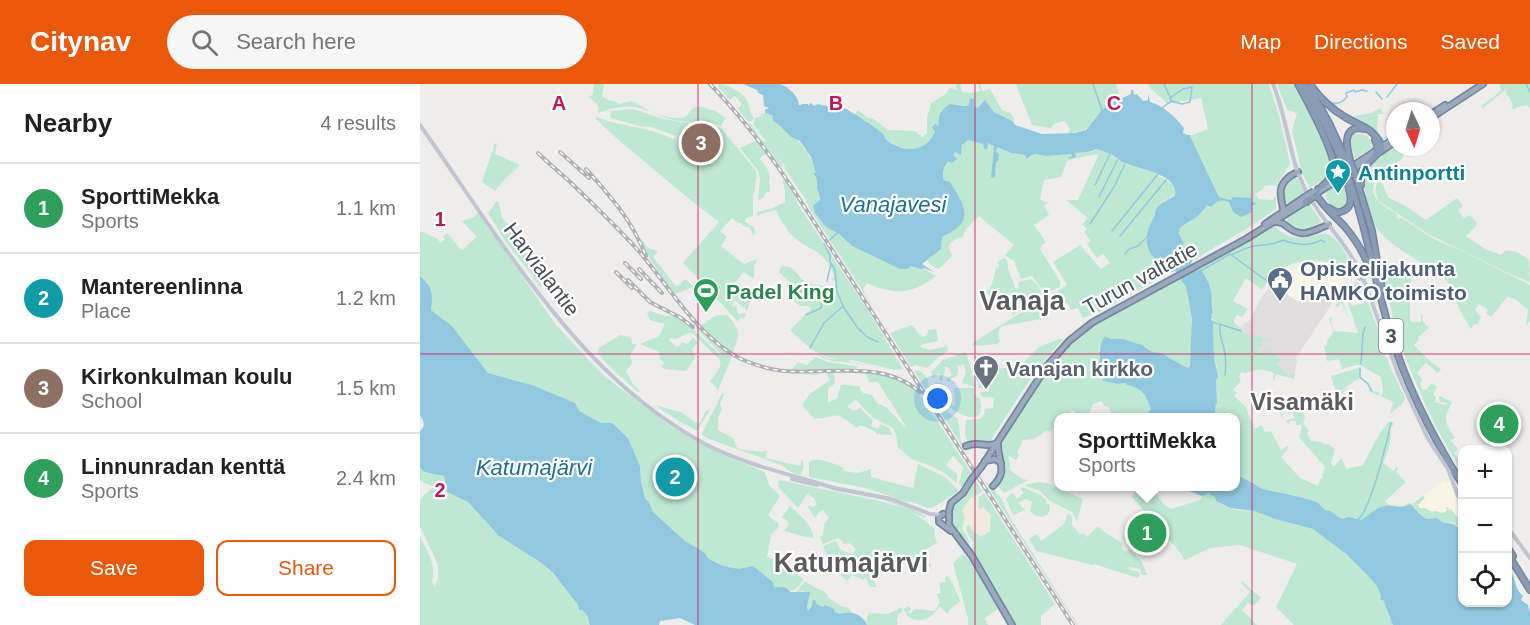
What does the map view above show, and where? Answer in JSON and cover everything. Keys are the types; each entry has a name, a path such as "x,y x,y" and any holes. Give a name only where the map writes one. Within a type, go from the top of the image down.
{"highway":[{"path":"1304,84 1304,95 1334,163 1332,176 1318,193"},
{"path":"1304,84 1344,117 1369,129 1380,149"},
{"name":"3","path":"1304,84 1329,123 1347,166 1367,223 1398,347 1416,393 1458,471"},
{"path":"1440,110 1477,84"},
{"path":"1440,110 1483,84"},
{"path":"1304,95 1347,166"},
{"path":"1347,166 1346,142 1353,130 1361,128 1367,131 1380,149"},
{"path":"1282,201 1286,205 1301,203 1313,197 1386,145"},
{"path":"1380,149 1365,165 1361,179 1362,195 1374,240 1382,290"},
{"path":"1287,227 1283,220 1281,187 1289,177 1298,173"},
{"path":"1318,193 1328,208 1335,212 1344,211 1350,201 1350,175"},
{"path":"1350,175 1362,195"},
{"name":"3","path":"1350,175 1395,348 1413,394 1437,443 1458,477"},
{"path":"1318,193 1326,208 1344,226 1358,245 1370,268 1380,296"},
{"name":"Turun valtatie","path":"1224,250 1301,203"},
{"name":"Turun valtatie","path":"949,519 951,503 963,493 1047,366 1074,336 1109,312 1224,250 1283,214"},
{"path":"1273,222 1280,222 1293,231 1303,234 1310,233 1326,223"},
{"path":"966,446 976,443 992,445 1000,439"},
{"path":"993,486 1002,474 1002,464 998,453 1000,439"},
{"path":"983,444 991,453"},
{"path":"983,464 995,459 1002,464"},
{"name":"Turun valtatie","path":"943,515 949,502 970,482"},
{"path":"946,515 949,519 946,524 940,523 939,517 946,515"},
{"name":"Harvialantie","path":"949,519 950,526 972,556 1012,625"},
{"name":"Harvialantie","path":"940,523 951,531 972,556"},
{"path":"1511,553 1530,583"},
{"path":"1512,561 1530,590"}],"main road":[{"path":"1273,84 1298,173 1311,201 1356,263 1360,273 1358,278 1362,279 1366,288 1400,379 1461,499"},
{"name":"Harvialantie","path":"420,125 517,265 560,322 606,371 658,414 704,443 778,473 834,488 880,496 930,514 943,515"},
{"name":"Harvialantie","path":"908,505 935,518 940,523"},
{"path":"1512,533 1530,558"}],"shaded area":[{"path":"694,132 706,134 718,142 715,154 688,153 690,145 674,138"},
{"path":"1305,265 1315,265 1340,272 1345,282 1337,296 1319,292 1304,297 1299,302 1289,296 1277,279 1286,272"},
{"path":"1277,279 1289,296 1299,302 1306,295 1319,292 1337,296 1296,358 1294,378 1276,374 1281,358 1270,350 1257,354 1247,334 1242,332 1245,322 1249,321 1263,295"},
{"path":"1445,480 1450,482 1458,499 1458,517 1447,511 1432,512 1420,508 1418,506 1423,496"}],"green space":[{"path":"594,84 604,84 602,96 606,99 620,104 628,101 634,102 650,112 635,107 621,107 598,113 599,107 589,97 593,94"},
{"path":"719,84 734,89 744,96 754,118 752,121 748,121 737,109 742,104 735,96 730,100 719,88"},
{"path":"956,84 960,84 962,92 980,91 978,84 982,91 990,89 1002,110 1010,113 1014,121 983,104 978,108 950,104 931,140 913,150 899,147 885,139 881,133 854,115 858,110 888,130 915,131 922,137 927,133 927,118 931,103 946,94 950,88 957,90"},
{"path":"1016,84 1116,84 1120,99 1105,108 1085,129 1068,133 1070,129 1064,121 1054,124 1051,128 1032,125"},
{"path":"1148,84 1269,84 1279,116 1290,163 1277,187 1264,186 1255,194 1259,199 1272,200 1276,196 1276,209 1195,261 1190,252 1185,255 1182,249 1180,228 1203,212 1207,205 1219,200 1229,201 1231,204 1256,204 1251,201 1252,198 1234,197 1231,200 1219,197 1190,136 1208,129 1201,98 1168,104"},
{"path":"1277,84 1295,84 1330,158 1331,168 1328,167 1328,176 1310,188 1302,173 1292,131 1297,113 1287,110"},
{"path":"1312,84 1351,117 1381,109 1384,114 1378,114 1377,130 1383,138 1386,138 1382,140 1368,126 1337,110"},
{"path":"1500,84 1530,84 1530,108 1527,105 1514,110 1504,91 1483,108 1481,106 1501,91"},
{"path":"703,107 726,117 721,126 705,122 685,122 653,112 681,118 693,108"},
{"path":"633,109 669,120 716,126 722,129 756,171 753,216 745,219 745,222 754,227 756,234 752,235 750,227 732,218 720,231 727,237 721,246 744,264 757,259 754,265 754,279 744,272 731,287 751,299 747,311 735,300 732,305 736,306 738,314 746,313 744,319 741,317 738,322 683,263 719,222 595,118 660,133 690,145 689,153 696,155 699,150 704,153 707,151 709,145 698,136 698,133 676,136 651,127 611,118 610,111"},
{"path":"762,113 772,114 773,121 801,144 811,159 817,176 826,227 839,234 852,246 900,269 911,266 924,268 936,276 919,287 903,291 886,290 867,283 863,289 872,305 809,208 784,164 778,157 783,169 748,123 767,143 753,124 755,118"},
{"path":"1354,133 1366,135 1375,146 1353,160 1350,142"},
{"path":"757,140 770,157 763,155 760,159 770,177 770,191 758,200 760,179 758,171 740,148"},
{"path":"969,140 984,142 983,146 986,150 988,143 994,146 991,176 995,177 996,146 1011,153 1025,155 1028,159 1035,154 1046,156 1071,154 1072,156 1068,159 1076,156 1075,153 1092,152 1096,149 1106,151 1125,164 1148,169 1172,184 1176,190 1175,196 1160,203 1156,216 1148,229 1147,237 1153,256 1169,273 1101,311 1083,318 1078,308 1071,310 1069,305 1053,294 1067,285 1053,262 1080,245 1101,269 1110,263 1103,254 1097,258 1087,244 1091,241 1084,232 1087,229 1082,224 1088,218 1066,200 1078,200 1099,154 1067,161 1061,177 1044,180 1040,199 1050,202 1044,205 1049,215 1034,225 1046,242 1040,249 1060,281 1060,287 1043,295 1032,276 1021,279 1014,261 1005,255 1014,245 979,216 965,230 963,237 955,239 948,246 952,256 940,268 930,264 927,260 941,249 942,237 960,225 960,200 950,182 944,180 943,172 948,161 956,159 953,155 955,152 961,155 962,143"},
{"path":"497,143 495,154 520,165 495,191 482,182 494,144"},
{"path":"1386,153 1386,156 1403,156 1378,175 1373,189 1377,199 1397,214 1396,218 1402,218 1432,238 1530,285 1530,321 1526,326 1528,310 1515,299 1507,297 1491,317 1486,313 1488,310 1479,304 1475,310 1481,317 1477,325 1474,324 1471,329 1462,314 1450,284 1442,277 1427,272 1427,267 1381,233 1372,218 1364,180 1368,167"},
{"path":"1296,177 1306,194 1289,204 1283,198 1283,190 1284,184"},
{"path":"784,179 903,369 895,370 852,360 847,361 882,368 823,358 814,353 830,359 842,360 819,353 790,330 811,309 793,301 795,298 790,293 795,288 779,272 781,267 789,267 806,283 835,287 836,282 832,280 834,275 825,259 793,237 776,210 760,214 758,217 757,212 785,202"},
{"path":"1377,181 1382,183 1388,197 1426,220 1457,198 1463,206 1458,210 1464,218 1470,215 1477,222 1466,236 1485,249 1501,255 1506,250 1517,252 1529,260 1530,282 1428,234 1379,201 1375,192"},
{"path":"1343,182 1348,200 1342,209 1339,209 1331,205 1325,196 1329,190"},
{"path":"497,201 502,218 518,234 512,239 519,249 526,242 532,248 527,246 524,249 540,264 535,269 536,274 544,278 556,279 539,287 505,241 488,213"},
{"path":"1308,202 1321,221 1309,230 1300,231 1287,222 1287,216"},
{"path":"478,213 556,325 603,375 673,428 721,454 765,472 769,485 780,496 768,515 779,524 771,535 767,557 787,564 786,568 804,579 797,588 789,592 774,587 773,582 753,566 739,569 723,566 709,559 704,552 685,541 653,512 645,498 640,466 628,438 612,423 601,424 532,385 488,373 452,326 431,310 430,291 427,283 420,276 420,231 438,239 440,243 445,240 443,236 447,233 462,250 477,237 462,221"},
{"path":"1274,224 1284,234 1293,237 1322,234 1335,239 1354,267 1352,260 1358,273 1356,276 1355,268 1353,275 1349,278 1341,268 1315,260 1288,265 1270,278 1262,290 1246,278 1233,301 1248,309 1242,317 1237,315 1234,323 1241,328 1245,322 1242,328 1243,333 1269,339 1267,343 1267,340 1262,340 1261,346 1256,347 1258,353 1270,350 1281,358 1278,365 1288,376 1295,373 1294,379 1276,374 1273,381 1274,373 1267,371 1256,370 1245,374 1240,373 1241,381 1233,390 1237,393 1234,396 1246,407 1254,429 1262,425 1265,432 1271,431 1281,450 1287,446 1289,448 1281,457 1300,478 1318,486 1323,478 1325,467 1299,437 1301,425 1296,425 1296,422 1294,419 1295,421 1290,421 1289,424 1285,421 1295,418 1292,412 1289,414 1287,412 1301,404 1305,419 1303,424 1309,431 1307,433 1311,441 1328,444 1335,449 1331,464 1334,466 1342,459 1346,469 1363,465 1378,436 1389,421 1394,423 1390,429 1390,442 1383,463 1394,471 1396,467 1398,468 1396,472 1406,482 1385,501 1389,505 1404,506 1412,504 1423,496 1425,498 1418,505 1420,508 1443,513 1448,507 1458,516 1457,526 1454,523 1442,522 1437,518 1428,519 1418,511 1404,507 1385,506 1361,520 1349,517 1342,519 1325,510 1317,502 1263,489 1240,476 1240,413 1215,413 1217,403 1217,367 1214,357 1211,316 1213,310 1207,279 1201,269 1196,271 1194,269"},
{"path":"640,237 648,248 658,251 653,257 676,286 685,279 693,287 675,294 658,274"},
{"path":"1004,258 1015,288 1018,288 1019,282 1031,279 1039,287 1042,296 1013,315 1010,309 1016,305 1011,295 999,292 989,297 987,293 996,268 998,268 998,261"},
{"path":"1418,275 1418,277 1411,278 1410,320 1421,322 1421,315 1423,315 1422,320 1429,328 1418,337 1419,340 1414,345 1441,369 1438,373 1426,363 1417,373 1422,379 1420,384 1422,389 1426,390 1432,383 1437,387 1433,395 1436,397 1435,402 1446,405 1447,403 1440,402 1440,396 1452,402 1446,420 1455,438 1450,440 1458,449 1454,453 1458,459 1458,465 1433,421 1410,367 1396,330 1383,277"},
{"path":"1180,277 1187,290 1192,318 1192,350 1189,368 1161,353 1152,352 1142,345 1123,339 1111,339 1099,348 1103,381 1125,383 1137,388 1145,396 1151,409 1148,413 1111,413 1102,401 1093,404 1089,413 1076,413 1073,410 1070,413 1054,413 1054,428 1034,439 1023,440 1016,460 1008,457 1009,469 1022,479 1028,480 1004,493 998,486 1005,472 1000,450 1001,442 1045,374 1060,356 1058,355 1070,342 1096,322"},
{"path":"1356,282 1361,285 1381,337 1379,338 1405,398 1403,403 1390,414 1393,402 1381,396 1383,391 1381,377 1360,365 1342,369 1339,359 1327,361 1324,345 1327,346 1327,341 1334,331 1358,333 1346,297 1343,301 1349,320 1341,303 1338,307 1335,306 1345,293 1352,306 1364,303 1361,290 1350,292 1347,289"},
{"path":"1043,299 1048,315 1041,319 1002,326 998,344 972,346 974,342"},
{"path":"650,311 665,316 675,316 722,355 696,328 689,319 691,318 707,336 732,356 718,391 710,381 719,369 720,360 692,333 676,339 669,338 676,347 681,345 681,342 688,344 693,337 698,343 692,349 695,358 686,371 665,369 660,366 664,362 660,359 659,352 640,344 659,336 665,324 650,320 647,313"},
{"path":"719,315 727,315 737,329 738,336 733,353 701,325"},
{"path":"912,325 922,337 926,336 929,330 936,329 938,341 923,344 920,347 930,350 947,346 948,351 927,368 916,365 911,367 890,333"},
{"path":"620,335 631,337 632,344 637,344 630,355 632,363 626,371 639,393 597,352 599,348"},
{"path":"1063,339 1031,378 992,438 991,445 978,442 968,443 965,433 966,420 980,419 985,409 993,408 994,398 982,397 980,392 989,392 989,387 979,388 975,374 977,367 991,362 993,370 1021,365 1039,347"},
{"path":"966,352 976,387 962,383 966,373 964,364 958,366 957,376 951,378 951,382 946,381 952,375 948,367 945,367 942,381 939,380 940,374 932,378 931,372 943,360"},
{"path":"816,357 827,362 857,366 856,370 791,370 798,362 807,365"},
{"path":"1361,369 1361,378 1369,383 1370,390 1380,393 1379,396 1369,391 1368,385 1359,378 1340,391 1349,387 1341,394 1336,393 1331,376"},
{"path":"918,370 927,378 938,402 958,419 961,441 968,455 914,371"},
{"path":"850,371 886,375 904,382 918,392 972,474 962,487 959,484 963,467 953,456 946,465 957,474 957,483 943,472 911,459 898,447 893,428 872,417 856,400 847,406 853,411 860,408 873,420 871,426 878,429 881,424 889,428 892,435 876,434 861,425 856,428 839,416 814,419 802,405 810,394 830,380 826,372 816,375 782,372","holes":["834,373 866,374 869,382 878,382 908,430 886,407 877,403 872,395 863,393 860,386 841,385 837,398 828,403 828,389 835,383"]},
{"path":"934,382 942,383 944,392 955,406 954,388 974,388 974,395 980,398 980,413 977,416 968,417 953,409 946,404"},
{"path":"722,393 724,394 720,404 722,409 718,418 718,430 733,438 737,448 767,451 765,458 800,466 802,459 804,467 801,475 702,435"},
{"path":"655,405 681,412 700,423 705,412 711,408 697,431"},
{"path":"813,460 833,463 844,468 843,471 858,473 871,469 871,477 913,488 918,464 945,477 959,491 932,508 928,508 906,500 911,503 826,484 897,498 865,488 809,477 809,462"},
{"path":"420,467 424,472 444,476 447,492 468,502 499,536 543,564 578,605 579,610 587,615 590,625 420,625 420,537 431,559 432,582 435,586 438,578 438,565 420,526 420,500 434,487 420,481"},
{"path":"779,480 905,508 884,500 791,480 885,499 926,516 924,518 912,512 935,529 937,543 919,553 925,561 931,564 931,567 915,569 904,561 886,564 885,570 873,573 876,587 870,587 867,579 852,575 847,581 833,565 823,546 836,541 840,549 853,555 856,549 849,543 844,544 838,538 823,544 820,537 823,535 824,525 829,518 823,510 815,518 808,506 813,507 817,504 814,498 807,494 798,508 779,488"},
{"path":"975,480 983,491 970,499 962,529 970,542 968,545 953,526 953,515 950,511 954,501 970,488"},
{"path":"985,482 1001,498 1011,519 1078,625 1077,625"},
{"path":"1037,482 1047,483 1054,486 1054,491 1065,491 1083,499 1077,521 1072,512 1050,501 1039,490 1026,485"},
{"path":"1020,488 1041,495 1047,501 1045,503 1050,505 1047,515 1040,517 1034,515 1030,511 1032,502 1026,499 1018,503 1025,510 1013,515 1006,498 1013,493 1017,499 1024,493"},
{"path":"1137,491 1156,491 1160,500 1171,509 1200,500 1207,492 1215,497 1216,501 1235,510 1254,511 1313,529 1340,549 1371,579 1378,588 1393,625 1294,625 1276,607 1297,564 1240,545 1210,548 1185,560 1131,496"},
{"path":"984,493 1055,604 1041,616 1041,625 1016,625 971,550 974,544 966,526 969,525 979,535 981,509 977,507 979,497"},
{"path":"790,506 808,525 814,538 785,531 789,523 782,517"},
{"path":"1070,513 1072,525 1080,534 1083,533 1087,537 1098,526 1122,543 1122,549 1126,552 1130,549 1142,562 1147,575 1141,574 1140,569 1130,567 1127,569 1139,572 1138,578 1094,564 1036,551 1029,539 1037,534 1041,541 1064,524"},
{"path":"963,554 977,571 998,609 984,618 988,625 968,625 953,563"},
{"path":"948,576 960,601 947,614 939,607 932,615 924,620 915,620 906,615 907,612 903,609 909,606 910,614 915,609 935,611 940,602 936,594 941,593 939,583 945,582 945,577"},
{"path":"805,581 825,592 829,598 841,606 849,608 852,613 840,614 826,605 823,607 816,604 813,600 808,611 810,596 803,591 796,592"},
{"path":"1242,581 1261,598 1253,606 1248,603 1242,610 1257,625 1221,625 1250,592 1241,583"},
{"path":"902,607 897,625 867,625 869,613 888,614"}],"sand":[{"path":"975,496 979,497 978,508 983,507 991,515 990,531 981,537 969,525 966,526 962,510"}],"water":[{"name":"Vanajavesi","path":"743,84 779,84 792,92 799,105 808,104 809,106 811,103 814,106 818,104 846,109 880,131 894,145 908,149 920,147 931,139 935,132 932,127 935,124 939,126 939,116 942,110 950,104 969,105 970,98 974,99 974,106 978,108 985,100 994,112 1013,121 1015,125 1042,134 1075,133 1086,130 1102,110 1131,94 1131,90 1143,101 1148,100 1148,94 1150,102 1169,112 1184,128 1183,133 1191,135 1219,197 1231,200 1233,197 1252,198 1251,201 1257,204 1252,205 1252,212 1241,217 1233,212 1229,202 1219,201 1211,207 1207,205 1198,216 1180,228 1179,234 1184,244 1180,246 1182,253 1185,255 1193,253 1194,258 1191,263 1196,271 1201,269 1212,295 1211,319 1218,377 1215,413 1148,413 1151,409 1140,390 1125,383 1103,381 1100,352 1105,336 1142,345 1186,367 1189,368 1190,365 1192,320 1186,287 1175,271 1167,273 1161,268 1147,245 1148,230 1157,208 1161,203 1175,196 1175,189 1165,177 1123,163 1109,153 1096,149 1075,153 1076,157 1068,159 1072,156 1071,154 1046,156 1035,154 1027,159 1025,155 1011,153 997,147 996,152 999,154 998,162 996,161 995,178 991,177 994,146 988,143 986,150 983,144 969,140 962,144 961,155 955,152 953,155 957,159 952,163 948,161 943,172 944,180 950,182 960,198 964,210 963,221 942,237 941,249 922,264 934,272 911,266 907,269 900,269 852,246 839,234 826,227 815,213 813,206 820,200 811,157 800,141 791,137 773,121 772,115 765,113 765,110 769,108 764,106 763,95"},
{"name":"Katumajärvi","path":"420,276 431,291 431,310 452,326 488,373 532,385 575,403 579,411 601,423 612,423 628,438 640,466 645,498 653,512 685,541 704,552 709,559 723,566 739,569 753,566 773,582 774,587 785,588 790,592 810,592 808,611 815,600 817,604 823,607 825,605 840,614 848,612 856,614 867,625 695,625 680,618 660,621 659,625 590,625 587,615 579,610 578,605 553,573 499,536 468,502 447,492 444,476 424,472 420,467 420,431 424,423 420,415"},
{"path":"1240,476 1263,489 1317,502 1325,510 1342,519 1349,517 1361,520 1381,507 1402,507 1410,504 1427,519 1437,518 1458,527 1458,607 1512,607 1512,574 1523,596 1521,600 1528,605 1530,625 1393,625 1383,600 1380,600 1378,588 1371,579 1346,554 1313,529 1254,511 1230,508 1216,501 1215,497 1208,493 1202,496 1189,491 1240,491"}],"waterway":[{"path":"1093,84 1102,110"},
{"path":"1164,84 1169,95"},
{"path":"1314,84 1324,97 1335,103 1346,98 1346,93 1354,90 1355,92 1367,91"},
{"path":"1387,97 1397,84"},
{"path":"1526,84 1530,92"},
{"path":"1171,97 1183,89 1192,87 1190,102 1182,104 1171,101"},
{"path":"1376,92 1382,99"},
{"path":"1162,108 1171,101 1170,96"},
{"path":"1095,185 1110,154"},
{"path":"1099,197 1118,159"},
{"path":"1090,224 1114,187 1125,164"},
{"path":"1112,231 1158,174"},
{"path":"1120,236 1166,180"},
{"path":"830,240 838,232"},
{"path":"1125,254 1147,237"},
{"path":"1231,255 1251,247 1283,240 1302,244 1312,244 1321,240 1325,242"},
{"path":"824,244 835,270 837,292 843,306 857,327 867,337 878,342"},
{"path":"1202,270 1230,254 1267,281"},
{"path":"827,281 831,264"},
{"path":"1356,268 1356,274"},
{"path":"806,315 821,308 823,296 836,287"},
{"path":"797,290 816,297 822,296"},
{"path":"810,348 824,323 842,307"},
{"path":"1213,322 1217,324"},
{"path":"1219,324 1241,331"},
{"path":"1220,325 1226,364 1225,375"},
{"path":"1361,364 1365,327"},
{"path":"1360,368 1360,377 1372,391"},
{"path":"1358,520 1373,489 1391,423"}],"railway":[{"path":"710,84 753,133 791,186 1073,625"},
{"path":"560,152 589,178"},
{"path":"538,153 628,239 697,324 725,349 746,361 779,370 855,371 889,375 920,392"},
{"path":"586,169 627,220 646,256"},
{"path":"625,263 641,279"},
{"path":"639,269 662,293"},
{"path":"616,272 632,288"},
{"path":"628,280 650,302 693,327"}],"place":[{"name":"Kirkonkulman koulu","path":"701,143"},
{"name":"Antinportti","path":"1338,195"},
{"name":"Opiskelijakunta HAMKO toimisto","path":"1280,303"},
{"name":"Padel King","path":"706,314"},
{"name":"Vanajan kirkko","path":"986,391"},
{"name":"Linnunradan kenttä","path":"1499,424"},
{"name":"Mantereenlinna","path":"675,477"},
{"name":"SporttiMekka","path":"1147,533"}],"district":[{"name":"Vanaja","path":"1022,301"},
{"name":"Visamäki","path":"1302,401"},
{"name":"Katumajärvi","path":"851,563"}]}
